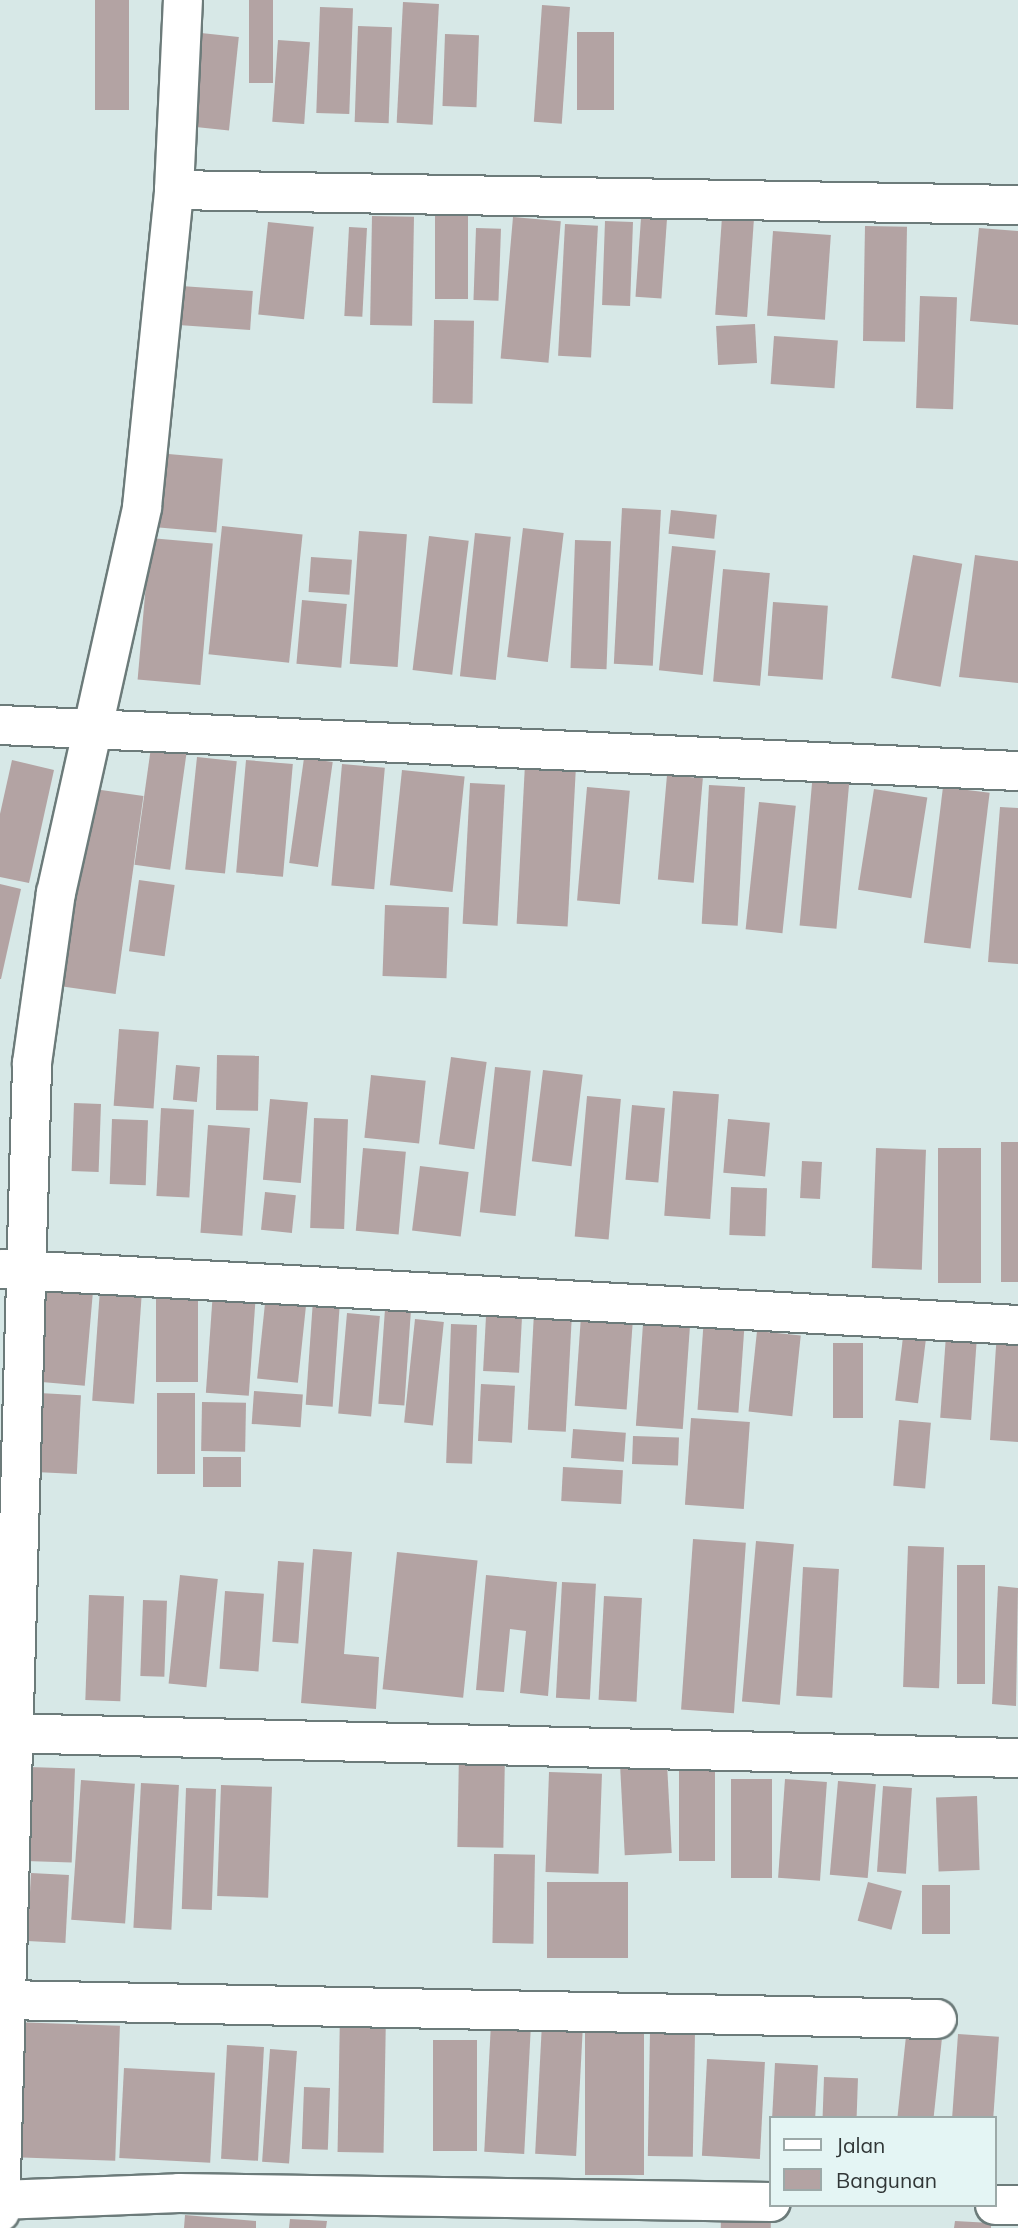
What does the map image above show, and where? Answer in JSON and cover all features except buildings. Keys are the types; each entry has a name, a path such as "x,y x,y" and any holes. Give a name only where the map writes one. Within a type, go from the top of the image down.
{"street":[{"path":"0,2212 5,2000 5,1733 11,1270 38,1012 57,893 97,728 142,507 174,190 183,0"},
{"path":"174,190 1018,205"},
{"path":"0,725 1018,771"},
{"path":"11,1270 1018,1325"},
{"path":"5,1733 1018,1758"},
{"path":"5,2000 937,2019"},
{"path":"0,2200 179,2193 769,2202"},
{"path":"997,2205 1018,2205"}]}
